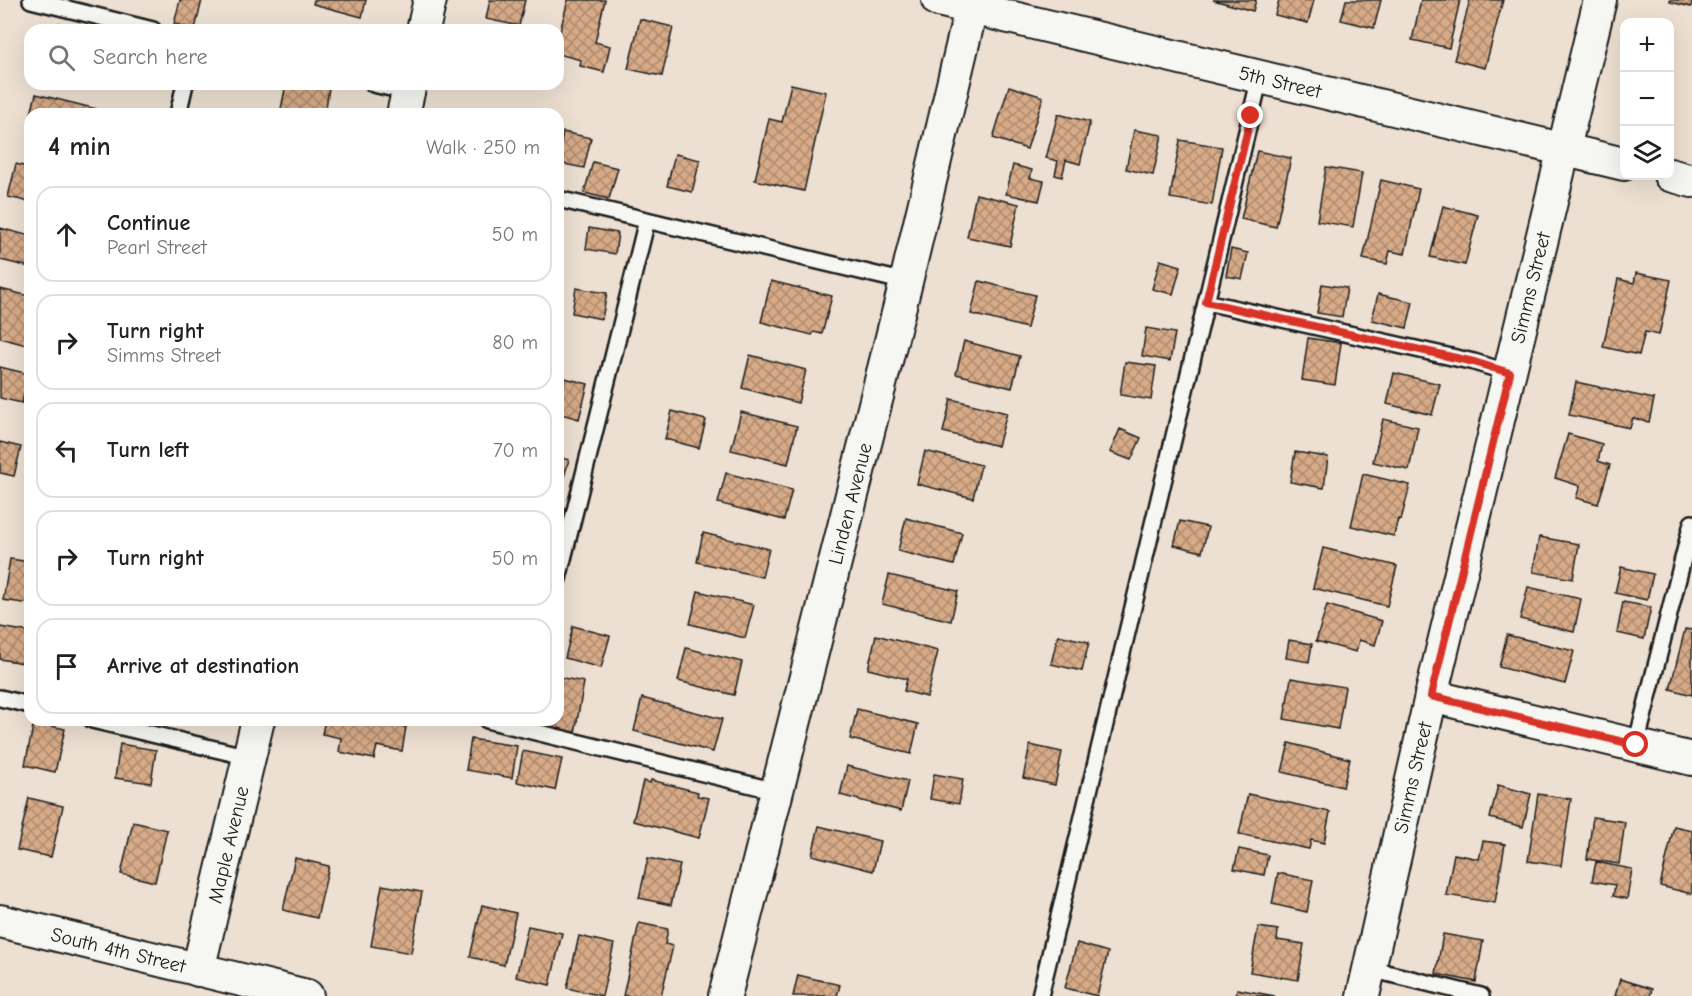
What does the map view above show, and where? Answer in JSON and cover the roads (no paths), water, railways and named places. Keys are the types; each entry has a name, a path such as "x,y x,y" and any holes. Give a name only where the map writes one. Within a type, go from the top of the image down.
{"street":[{"path":"424,24 430,0"},
{"name":"5th Street","path":"938,0 1620,163"},
{"name":"Simms Street","path":"1367,983 1431,696 1600,0"},
{"name":"Linden Avenue","path":"725,996 906,282 971,9"},
{"path":"1674,176 1692,181"},
{"path":"1431,696 1692,759"},
{"name":"Maple Avenue","path":"198,970 257,726"},
{"name":"South 4th Street","path":"0,921 307,996"}],"lane":[{"path":"31,0 129,24"},
{"path":"1040,996 1260,77"},
{"path":"179,108 183,90"},
{"path":"389,90 407,97"},
{"path":"564,200 906,282"},
{"path":"564,555 647,220"},
{"path":"1206,302 1474,362 1510,373"},
{"path":"1636,745 1692,523"},
{"path":"0,698 24,704"},
{"path":"117,726 249,757"},
{"path":"530,726 776,791"},
{"path":"1367,983 1482,996"}]}
